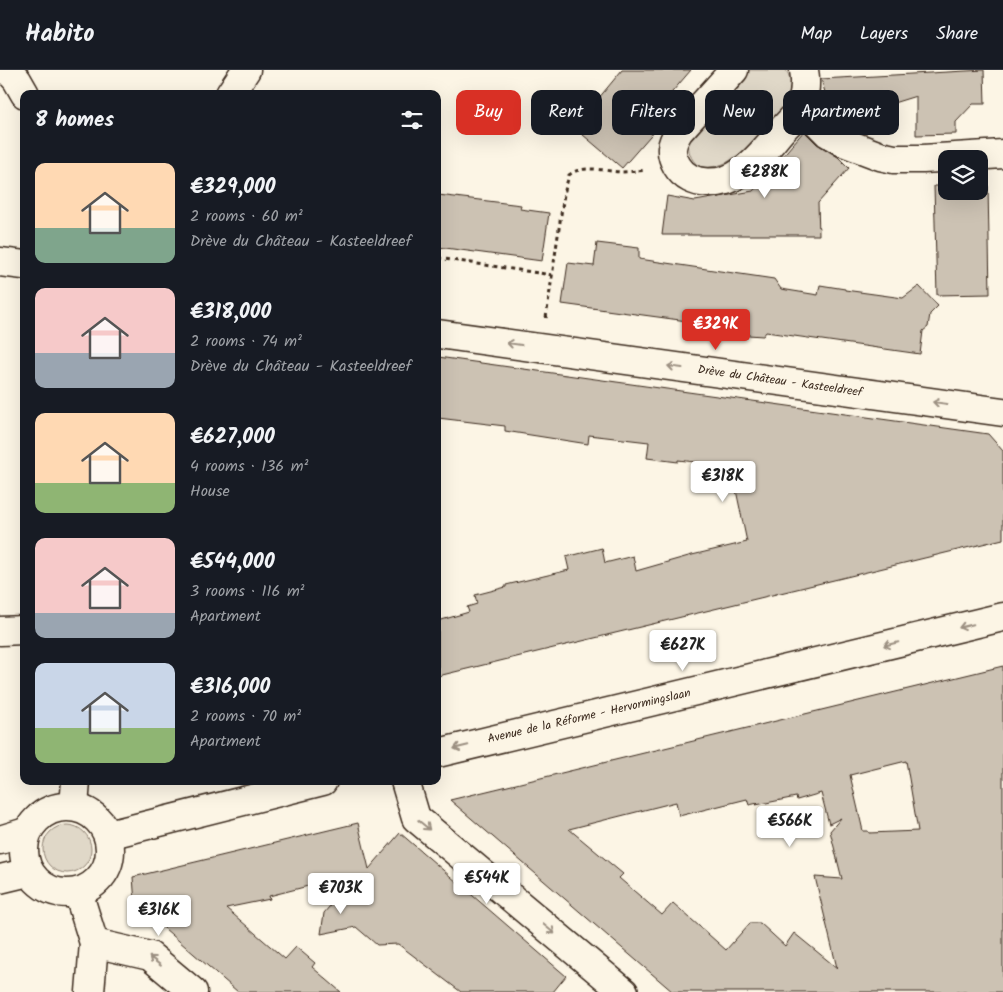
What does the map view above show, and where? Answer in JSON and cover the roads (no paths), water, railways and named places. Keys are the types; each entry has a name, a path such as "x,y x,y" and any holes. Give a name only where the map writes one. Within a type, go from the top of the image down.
{"street":[{"path":"8,70 23,90"},
{"path":"233,90 246,70"},
{"path":"734,70 679,131 672,142 671,152 686,177 697,182 719,182 741,172 783,128"},
{"path":"804,70 804,90"},
{"path":"832,135 843,142 880,156 894,159 1003,154"},
{"path":"0,262 20,264"},
{"name":"Drève du Château - Kasteeldreef","path":"441,334 1003,412"},
{"name":"Avenue de la Réforme - Hervormingslaan","path":"441,752 1003,618"},
{"path":"0,631 20,630"},
{"path":"108,835 307,785"},
{"path":"406,785 416,818 609,987"},
{"path":"75,794 88,812 100,822 108,835 110,849 108,863 102,876 91,886 78,892 64,894 50,890 38,883 29,872 24,859 23,846 26,832 34,821 46,812 60,807 75,794"},
{"path":"0,840 26,832"},
{"path":"0,879 29,872"},
{"path":"78,892 94,943 90,992"},
{"path":"94,943 150,956 193,992"}]}
